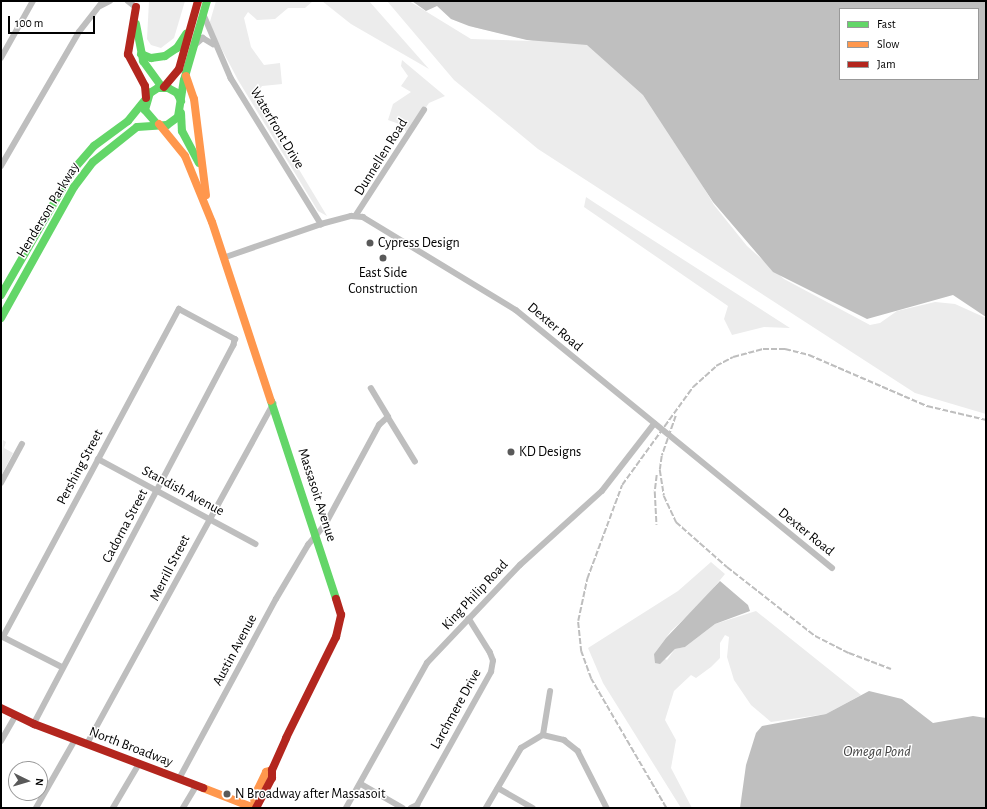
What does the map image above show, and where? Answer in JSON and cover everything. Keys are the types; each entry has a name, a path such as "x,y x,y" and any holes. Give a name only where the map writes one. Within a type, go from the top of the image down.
{"main road":[{"name":"Henderson Parkway","path":"1,294 73,170 94,146 128,121 153,91 163,87 179,69 190,24 198,1"},
{"path":"181,111 181,101 186,75 203,10 207,1"},
{"path":"136,4 141,54 147,70 163,87 174,91 181,101"},
{"path":"136,4 128,54 144,83 146,113 158,124"},
{"path":"141,54 154,58 168,55 180,44 190,24"},
{"path":"186,75 194,99 206,195"},
{"name":"Henderson Parkway","path":"1,318 86,170 105,151 134,129 172,122 181,111"},
{"name":"Massasoit Avenue","path":"181,111 182,130 198,162 212,222"},
{"name":"Massasoit Avenue","path":"158,124 185,156 212,222 273,403 339,607 341,624 272,770 272,778 255,808"},
{"name":"North Broadway","path":"1,708 15,717 255,808"}],"street":[{"path":"1,58 33,1"},
{"path":"1,166 79,32 103,1"},
{"path":"97,8 110,1"},
{"path":"128,1 136,4"},
{"name":"Waterfront Drive","path":"203,10 205,24 214,45 321,224"},
{"path":"194,47 203,38 214,45"},
{"name":"Dunnellen Road","path":"356,216 424,110"},
{"path":"224,258 321,224 356,216"},
{"name":"Dexter Road","path":"356,216 369,220 516,310 832,568"},
{"name":"Cadorna Street","path":"34,724 62,667 234,346 235,339 179,309"},
{"name":"Pershing Street","path":"2,636 179,309"},
{"path":"371,389 415,461"},
{"name":"Merrill Street","path":"87,744 273,403"},
{"name":"Austin Avenue","path":"179,779 276,599 316,535 325,525 379,424 388,417"},
{"name":"King Philip Road","path":"346,808 361,784 425,666 523,562 602,491 654,424"},
{"path":"1,484 22,444"},
{"name":"Standish Avenue","path":"98,459 256,544"},
{"name":"Larchmere Drive","path":"411,808 417,805 491,672 493,661 490,653 469,619"},
{"path":"2,636 62,667"},
{"path":"543,735 550,692"},
{"path":"1,741 15,717"},
{"path":"486,808 521,748 543,735 564,740 578,750 607,808"},
{"path":"36,808 75,740"},
{"path":"113,808 139,764"},
{"path":"361,784 403,808"},
{"path":"183,808 196,786"},
{"path":"498,788 533,808"}],"shaded area":[{"path":"149,1 185,1 174,38 161,48 151,45 147,39"},
{"path":"216,1 313,1 305,8 288,8 275,19 257,20 248,12 244,18 251,47 264,65 280,63 282,84 262,86 257,94 259,103 327,216 318,211 238,80 209,25"},
{"path":"322,1 369,1 429,69 351,24"},
{"path":"387,1 409,1 471,39 533,41 469,26 620,46 714,205 747,246 784,279 870,325 880,323 897,311 935,302 955,304 986,318 986,414 915,393 538,149 454,80"},
{"path":"402,60 445,96 429,103 407,134 402,125 388,120 393,104 411,92 401,86 408,76 401,66"},
{"path":"586,197 790,328 764,327 732,335 724,319 728,306 584,207"},
{"path":"3,440 6,442 4,448 13,453 1,476"},
{"path":"711,562 725,574 701,603 671,631 654,654 667,660 675,649 685,647 715,624 756,611 861,695 826,714 771,722 751,705 734,680 727,657 729,637 725,635 720,643 720,658 696,678 691,675 674,691 665,720 676,740 671,768 692,808 681,808 603,683 588,648 678,591"}],"water":[{"path":"412,1 986,1 986,317 953,295 867,319 773,272 713,202 643,95 587,45 527,40 469,26 451,19 437,6 426,11"},
{"path":"720,581 748,605 750,611 715,624 685,647 675,649 660,664 655,663 654,654 666,638"},
{"name":"Omega Pond","path":"869,691 902,699 933,723 973,716 986,718 986,808 740,808 746,765 756,733 762,726 826,714"}],"railway":[{"path":"666,808 591,679 581,652 578,621 587,579 622,485 693,387 716,366 733,357 763,349 785,349 809,355 927,406 986,420"},
{"path":"676,416 662,456 660,470 664,496 676,522 727,567 815,636 849,653 891,669"},
{"path":"657,475 655,492 657,525"}],"traffic: fast":[{"path":"1,318 74,187 93,162 137,127 167,125 178,117 184,80 207,1"},
{"path":"136,24 143,61 162,87"},
{"path":"141,54 151,58 165,56 177,48 186,34"},
{"path":"157,124 145,110 150,93 158,88 168,88 177,93 181,101"},
{"path":"1,295 73,170 94,146 128,121 145,100"},
{"path":"181,113 182,131 199,163"},
{"path":"271,401 336,599"}],"traffic: slow":[{"path":"186,76 194,99 206,195"},
{"path":"159,124 185,156 212,222 271,401"},
{"path":"255,808 254,797 266,772 272,770"},
{"path":"203,788 254,808"}],"traffic: jam":[{"path":"164,87 179,69 198,1"},
{"path":"136,7 128,54 145,86 146,98"},
{"path":"256,808 272,778 272,770 286,738 336,637 341,615 336,599"},
{"path":"1,708 34,724 203,788"}],"place":[{"name":"Cypress Design","path":"370,243"},
{"name":"East Side Construction","path":"383,258"},
{"name":"KD Designs","path":"511,452"},
{"name":"N Broadway after Massasoit","path":"227,794"}]}
